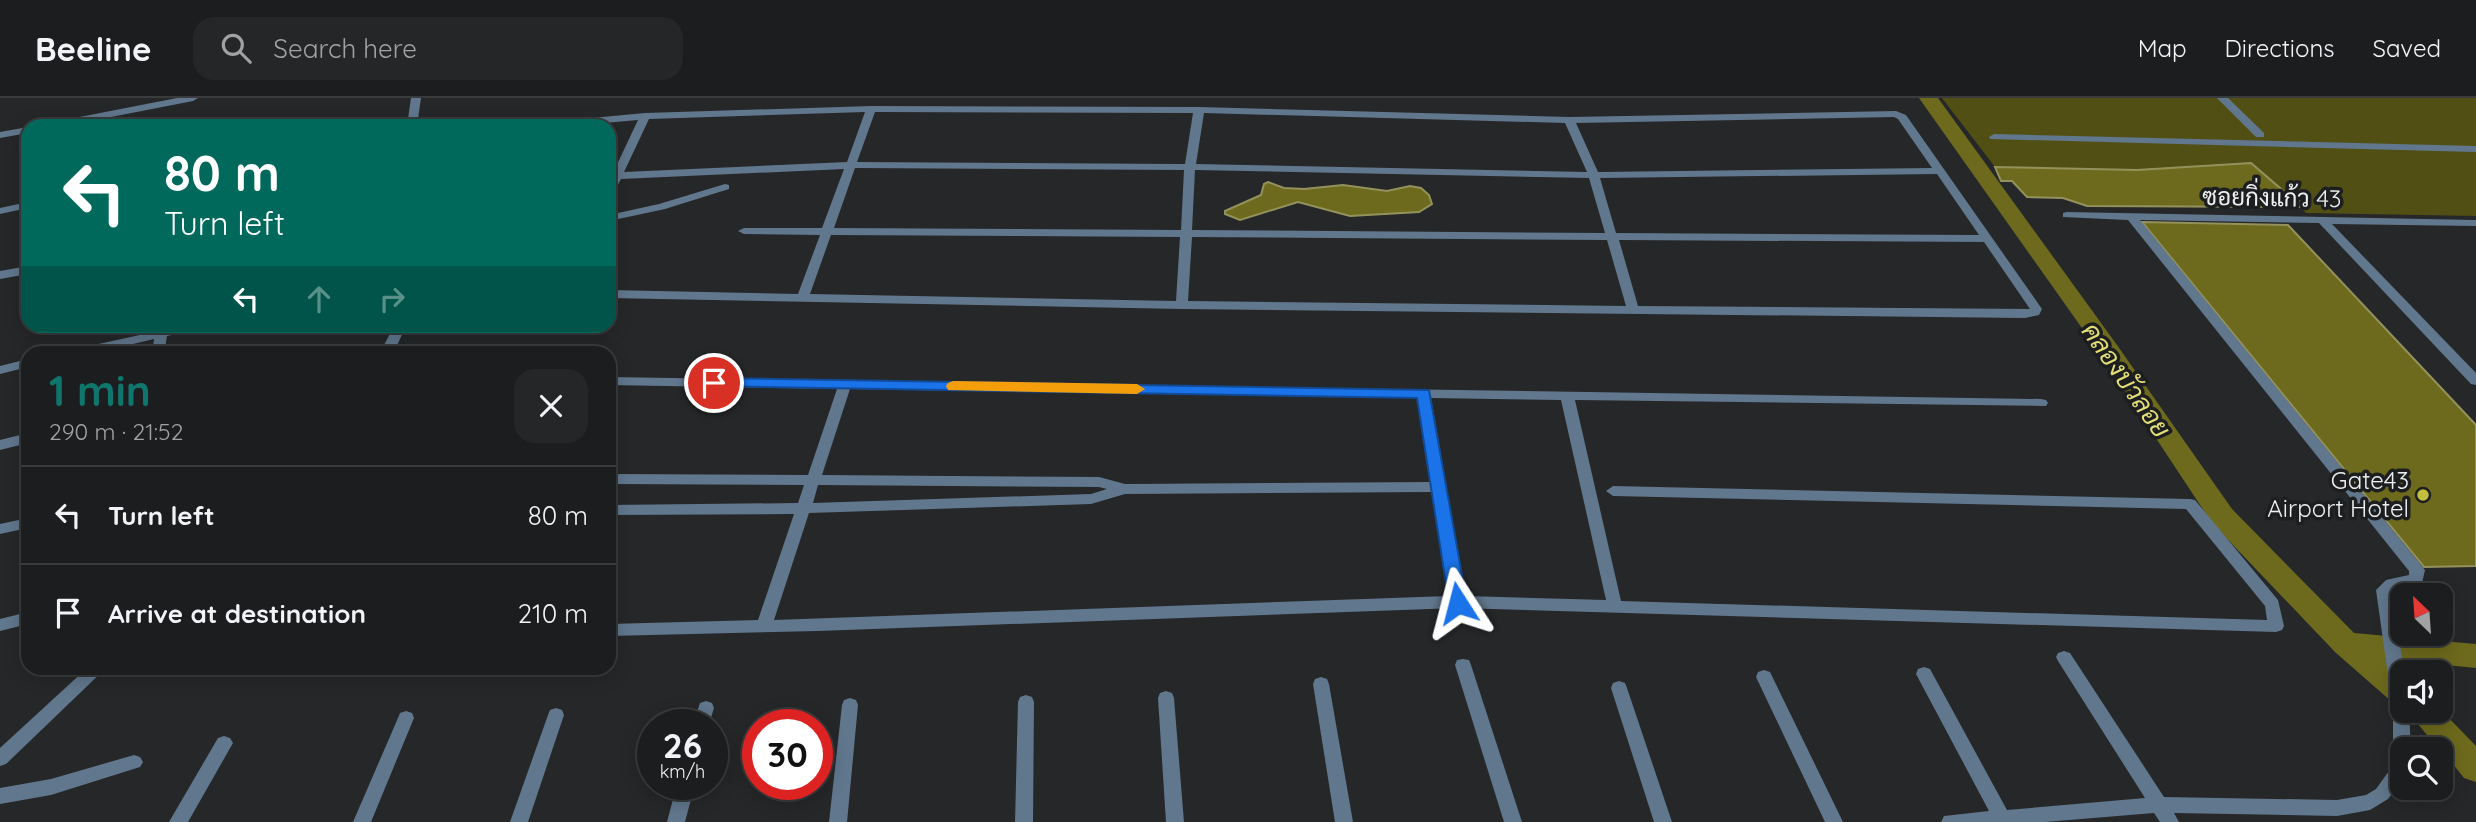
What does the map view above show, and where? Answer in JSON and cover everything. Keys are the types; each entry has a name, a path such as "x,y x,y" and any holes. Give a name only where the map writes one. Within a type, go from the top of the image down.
{"street":[{"path":"85,119 193,98"},
{"path":"413,119 416,98"},
{"path":"2222,98 2260,135"},
{"path":"803,298 871,109"},
{"path":"616,119 871,109 1199,110 1569,120 1896,114 1902,117 2036,309 2035,312 1182,305 616,294"},
{"path":"1182,305 1190,167 1199,110"},
{"path":"616,169 645,117"},
{"path":"1569,120 1594,175 1632,307"},
{"path":"0,135 21,131"},
{"path":"1994,138 2476,149"},
{"path":"616,176 851,164 1594,175 1940,171"},
{"path":"616,213 661,207 725,187"},
{"path":"0,211 21,206"},
{"name":"ซอยกิ่งแก้ว 43","path":"2067,215 2476,223"},
{"path":"2132,217 2417,570 2417,579 2390,584 2384,590 2393,660"},
{"path":"2322,220 2476,381"},
{"path":"744,231 1989,239"},
{"path":"0,275 21,271"},
{"path":"105,346 161,333 159,346"},
{"path":"0,370 21,365"},
{"path":"616,381 2041,403"},
{"path":"764,626 845,385"},
{"path":"1424,393 1458,603"},
{"path":"1567,396 1615,608"},
{"path":"0,444 21,440"},
{"path":"616,479 1099,482 1125,489 1439,487"},
{"path":"616,510 805,508 1091,499 1125,489"},
{"path":"616,629 1458,603 2276,626 2272,604 2190,504 1613,491"},
{"path":"0,529 21,524"},
{"path":"0,625 21,620"},
{"path":"2064,657 2170,822"},
{"path":"1463,665 1513,822"},
{"path":"1924,674 2003,820"},
{"path":"0,759 90,675"},
{"path":"1764,677 1834,822"},
{"path":"1321,684 1344,822"},
{"path":"1619,688 1663,822"},
{"path":"1166,698 1175,822"},
{"path":"1024,822 1026,702"},
{"path":"838,822 850,705"},
{"path":"519,822 556,715"},
{"path":"362,822 406,718"},
{"path":"1950,822 2003,820 2158,805 2342,815 2382,794 2397,774 2402,750 2401,723"},
{"path":"178,822 224,743"},
{"path":"0,796 51,787 134,762"},
{"path":"676,822 682,800"}],"shaded area":[{"path":"1942,98 2476,98 2476,216 2306,213 2251,163 2137,170 1995,167"},
{"path":"2251,163 2302,207 2087,206 2063,198 2027,197 2012,181 2001,181 1995,167 2137,170"},
{"path":"1268,182 1284,188 1304,189 1343,185 1387,191 1410,186 1421,188 1429,195 1432,204 1419,212 1350,216 1298,202 1240,220 1225,214 1225,211 1261,195 1264,184"},
{"path":"2142,222 2288,225 2476,425 2476,566 2424,567"}],"waterway":[{"name":"คลองบัวลอย","path":"1928,98 2109,350 2222,516 2346,644"},
{"path":"2346,644 2476,656"},
{"path":"2346,644 2390,682"},
{"path":"2434,723 2476,768"}],"slow traffic":[{"path":"953,386 1137,389"}],"place":[{"name":"Gate43 Airport Hotel","path":"2423,495"}],"route":[{"path":"714,383 1424,393 1458,603"}]}
